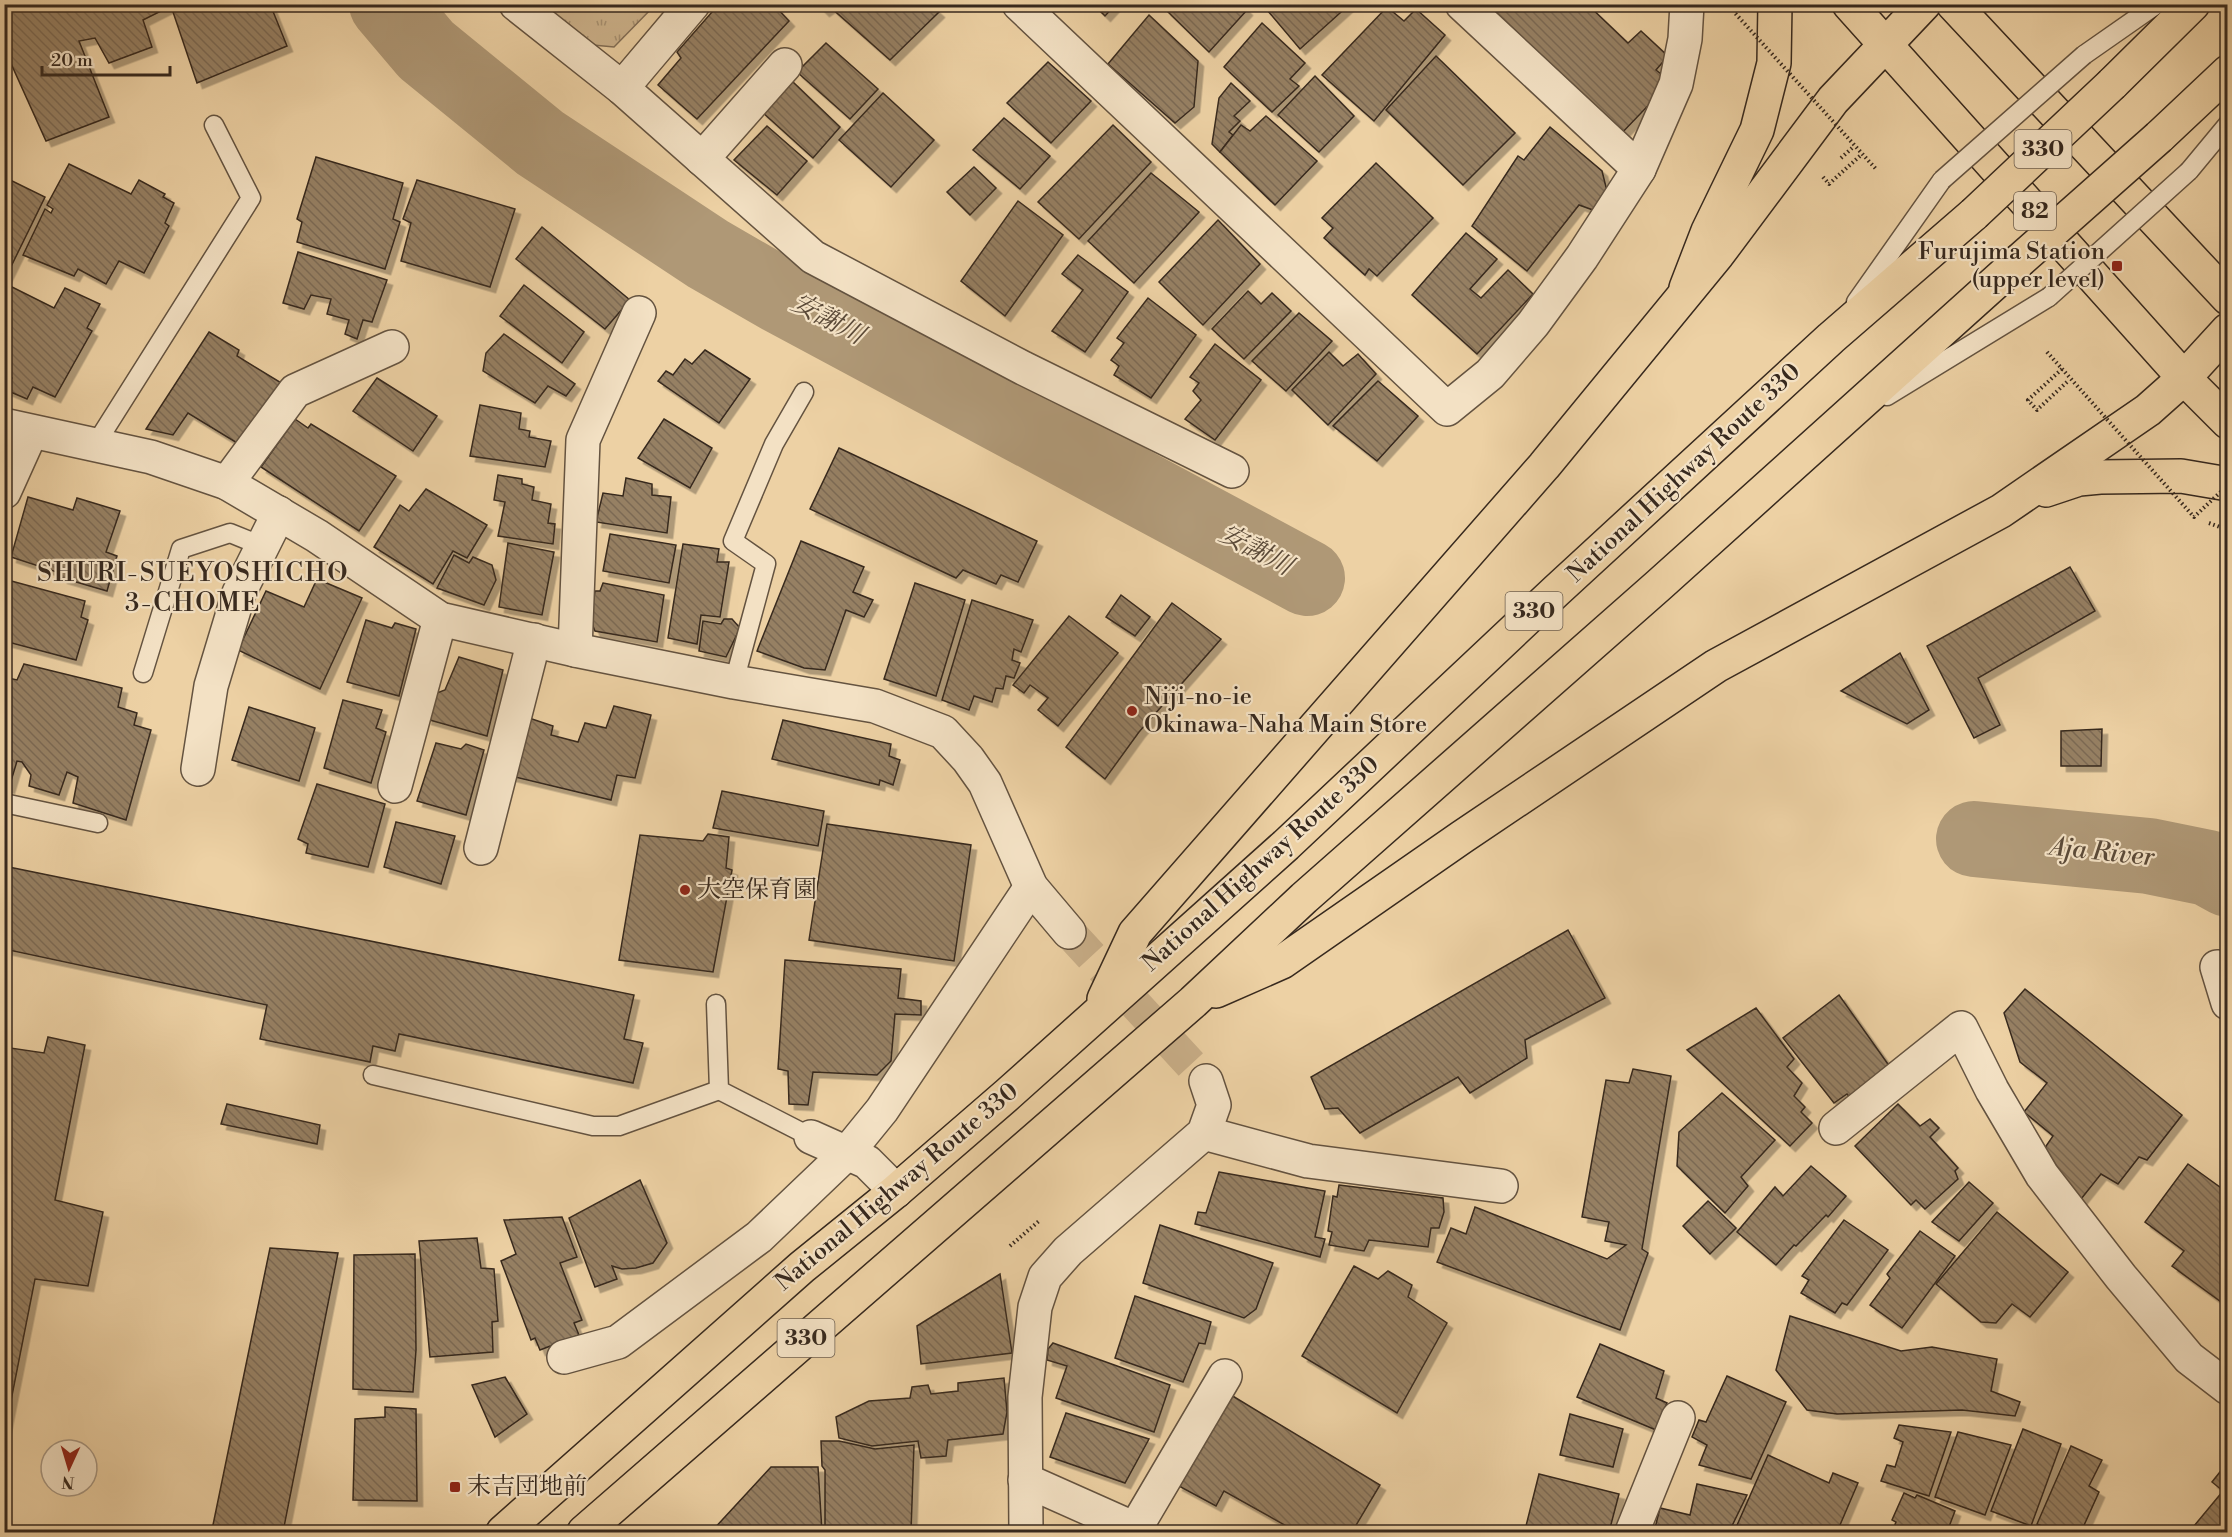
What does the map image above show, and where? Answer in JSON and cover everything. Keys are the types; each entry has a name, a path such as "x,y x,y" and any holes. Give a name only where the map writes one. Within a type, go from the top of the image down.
{"main road":[{"path":"1682,298 1708,231 1757,130 1774,63 1776,4"},
{"name":"82","path":"1849,4 2184,378 2228,422"},
{"path":"1098,1011 1135,933 1544,466 1718,254 1833,99 1924,4"},
{"path":"1953,4 2228,298"},
{"name":"National Highway Route 330","path":"503,1533 802,1267 896,1191 1008,1094 1286,845 1556,591 1831,338 1974,214 2193,4"},
{"name":"330","path":"584,1533 1193,1002 1304,898 1659,585 2159,137 2228,72"},
{"path":"2001,511 2148,410 2184,378 2228,330"},
{"path":"1193,1002 1282,963 1716,666 2001,511 2038,493 2079,479 2181,476 2228,484"}],"street":[{"path":"516,4 622,88 813,257 1023,368 1232,471"},
{"path":"622,88 693,4"},
{"path":"1019,4 1447,409 1490,374 1533,324 1582,256 1639,169 1676,84 1685,39 1687,4"},
{"path":"1462,4 1639,169"},
{"path":"702,159 785,65"},
{"path":"575,650 584,440 639,314"},
{"path":"227,483 295,391 392,347"},
{"path":"4,492 18,428 152,457 227,483 317,536 440,619 575,650 734,682 875,706 943,732 985,783 1031,887 1069,932"},
{"path":"198,769 211,686 239,593 279,513"},
{"path":"395,786 440,619"},
{"path":"481,848 534,640"},
{"path":"564,1357 618,1342 759,1237 847,1153 882,1110 1031,887"},
{"path":"2217,967 2228,1003"},
{"path":"1836,1128 1961,1028 1992,1090 2042,1175 2121,1277 2189,1358 2228,1388"},
{"path":"1026,1533 1025,1397 1035,1307 1046,1277 1068,1251 1204,1133 1214,1105 1206,1081"},
{"path":"1204,1133 1308,1161 1501,1186"},
{"path":"811,1137 867,1162 896,1191"},
{"path":"1026,1480 1135,1529 1226,1376"},
{"path":"1632,1533 1678,1418"}],"lane":[{"path":"1831,338 1942,180 2084,55 2157,4"},
{"path":"1825,434 2049,297 2189,171 2228,124"},
{"path":"95,445 251,198 214,125"},
{"path":"734,682 766,564 733,542 774,444 804,392"},
{"path":"143,673 182,549 230,533 262,546"},
{"path":"4,803 98,823"},
{"path":"716,1004 718,1090"},
{"path":"373,1075 592,1126 619,1126 718,1090 811,1137"}],"path":[{"path":"1742,4 1734,12 1876,169"},
{"path":"1837,162 1852,148"},
{"path":"1829,169 1822,175 1829,184 1862,154"},
{"path":"2047,352 2194,517 2228,484"},
{"path":"2062,369 2028,400 2037,410 2068,381"},
{"path":"1011,1246 1044,1217"}],"green space":[{"path":"543,5 655,5 614,47 593,45"}],"building":[{"path":"13,4 270,4 287,46 197,83 171,6 143,20 152,47 109,63 95,38 79,41 109,117 46,141 4,48 4,8"},
{"path":"719,4 773,4 789,21 697,119 658,85 681,58 677,52"},
{"path":"817,4 930,4 939,12 890,60 830,7 824,11"},
{"path":"1093,4 1116,4 1105,16"},
{"path":"1172,4 1241,4 1247,10 1209,52 1166,10"},
{"path":"1262,4 1350,4 1300,49"},
{"path":"1501,4 1587,4 1628,43 1641,31 1668,56 1656,70 1666,78 1664,89 1620,135 1493,14"},
{"path":"1387,7 1404,21 1416,9 1445,35 1374,121 1322,75"},
{"path":"1149,15 1198,61 1194,107 1175,123 1108,64"},
{"path":"1262,23 1305,63 1290,79 1299,86 1272,112 1224,67"},
{"path":"826,43 878,89 850,119 797,72"},
{"path":"1436,56 1515,133 1463,185 1386,110"},
{"path":"1048,62 1091,101 1051,143 1007,103"},
{"path":"1315,76 1354,116 1319,152 1278,115"},
{"path":"792,81 840,127 813,158 761,111"},
{"path":"1231,83 1250,101 1234,116 1240,121 1229,132 1233,135 1220,152 1212,144 1219,98"},
{"path":"883,93 934,140 891,187 839,140"},
{"path":"1266,116 1317,161 1275,205 1220,152 1241,125 1250,131"},
{"path":"1004,118 1050,156 1020,189 973,150"},
{"path":"1113,125 1151,162 1079,239 1038,202"},
{"path":"767,126 807,161 777,195 734,160"},
{"path":"1550,127 1602,171 1607,191 1593,210 1579,205 1527,271 1472,226 1518,156 1524,160"},
{"path":"316,157 403,183 393,219 400,222 385,269 297,242 302,222 297,219"},
{"path":"1376,163 1433,218 1377,276 1369,269 1365,275 1324,238 1333,228 1322,218"},
{"path":"69,164 131,194 139,180 165,194 163,197 174,203 165,223 169,226 144,273 119,261 106,284 78,269 74,276 23,255 45,209 51,213 53,209 47,205"},
{"path":"974,167 996,188 970,215 947,192"},
{"path":"1151,173 1199,212 1134,283 1088,241"},
{"path":"4,177 45,197 4,281"},
{"path":"417,180 515,209 490,287 401,261 411,223 403,219"},
{"path":"1018,201 1063,235 1005,316 961,281"},
{"path":"1218,220 1260,264 1203,325 1159,282"},
{"path":"542,227 630,300 605,329 516,259"},
{"path":"1466,233 1497,259 1470,289 1481,298 1508,270 1533,294 1477,354 1412,295"},
{"path":"298,252 387,280 372,322 363,320 357,339 345,334 349,320 327,314 331,299 311,295 304,309 283,303"},
{"path":"1078,255 1128,292 1085,352 1052,331 1083,290 1062,274"},
{"path":"524,285 584,332 562,363 500,316"},
{"path":"12,287 54,308 65,288 100,304 87,328 92,331 55,397 33,387 27,399 6,390 12,378 4,373 4,304"},
{"path":"1248,291 1261,304 1272,293 1291,311 1244,359 1212,329"},
{"path":"1148,298 1196,335 1151,398 1114,375 1119,366 1111,360 1124,343 1117,338"},
{"path":"1299,313 1332,341 1286,391 1252,361"},
{"path":"209,332 239,350 237,356 283,384 242,446 188,413 173,435 146,429"},
{"path":"504,334 575,384 566,396 548,386 535,403 483,371 486,353"},
{"path":"1215,344 1261,380 1215,440 1185,419 1201,400 1193,391 1199,383 1190,377"},
{"path":"705,350 750,379 719,423 658,381 666,371 673,375 685,359 692,364"},
{"path":"1329,352 1343,366 1358,354 1376,374 1328,425 1292,390"},
{"path":"377,378 437,416 413,451 353,411"},
{"path":"1378,381 1418,416 1377,461 1333,426"},
{"path":"480,405 521,413 519,429 530,431 529,437 551,441 545,467 470,456"},
{"path":"295,419 308,428 311,424 396,476 359,531 261,467"},
{"path":"664,419 712,448 690,488 638,458"},
{"path":"839,448 1037,541 1018,582 1001,575 996,584 963,570 956,578 810,509"},
{"path":"498,475 522,479 522,484 534,487 532,500 551,504 548,523 555,524 553,544 498,536 505,502 494,500"},
{"path":"626,478 652,484 652,495 671,497 667,533 596,522 603,493 623,496"},
{"path":"426,489 487,525 467,558 453,551 433,584 374,547 400,505 409,511"},
{"path":"28,497 73,510 77,498 120,511 106,552 117,556 107,591 62,578 60,573 11,557"},
{"path":"610,534 676,545 669,583 603,571"},
{"path":"801,541 864,567 853,592 873,600 864,617 846,610 825,670 804,668 757,651"},
{"path":"508,543 554,552 542,615 499,607"},
{"path":"683,544 719,549 717,562 729,562 720,617 701,615 697,644 668,638"},
{"path":"454,555 469,563 473,557 492,565 496,580 484,605 437,588"},
{"path":"2070,567 2095,611 1978,678 2000,725 1974,738 1927,646"},
{"path":"4,579 85,601 81,617 88,620 76,660 4,641"},
{"path":"317,579 362,598 320,689 238,650 266,591 304,607"},
{"path":"603,583 664,595 657,642 595,631 590,619 595,591 600,591"},
{"path":"915,583 965,600 936,696 884,679"},
{"path":"1121,595 1150,617 1135,636 1106,617"},
{"path":"972,600 1033,620 1021,652 1014,649 1012,660 1020,663 1014,678 1006,676 1003,689 996,688 992,702 974,696 969,710 942,700"},
{"path":"1172,603 1221,639 1139,732 1105,779 1066,747"},
{"path":"1069,616 1118,653 1058,726 1038,710 1048,698 1030,685 1024,693 1013,685"},
{"path":"724,619 732,619 740,628 726,657 699,651 703,621 721,624"},
{"path":"366,620 392,628 395,623 416,629 399,696 347,682"},
{"path":"1900,653 1929,710 1907,724 1841,691"},
{"path":"459,657 503,670 487,736 426,719 434,694 445,690"},
{"path":"24,664 122,688 118,707 137,713 134,725 151,730 126,820 73,803 78,777 67,772 59,795 29,786 31,775 22,762 17,761 9,788 4,787 4,677 17,680"},
{"path":"343,700 382,710 376,728 386,732 371,783 324,768"},
{"path":"614,706 651,715 635,778 617,775 611,800 511,776 526,717 553,726 551,735 578,742 585,723 606,728"},
{"path":"249,707 315,728 299,781 232,760"},
{"path":"783,720 891,744 889,756 900,760 893,785 880,780 879,785 772,759"},
{"path":"2102,729 2101,766 2061,766 2061,731"},
{"path":"436,743 461,749 466,744 484,750 466,815 417,801"},
{"path":"317,784 385,804 368,867 306,853 308,844 298,839"},
{"path":"722,791 824,811 818,846 713,828"},
{"path":"396,822 455,836 441,884 384,867"},
{"path":"827,824 971,845 954,961 809,940"},
{"path":"708,834 729,837 726,868 732,870 713,972 619,960 640,835 703,841"},
{"path":"4,866 634,995 624,1039 643,1043 633,1083 399,1034 395,1051 373,1046 370,1062 260,1039 267,1005 4,949"},
{"path":"1568,930 1605,998 1525,1040 1527,1058 1470,1093 1458,1077 1360,1133 1338,1108 1325,1109 1311,1077"},
{"path":"785,960 901,969 898,998 921,1001 921,1015 895,1014 891,1061 877,1075 813,1072 808,1105 789,1104 788,1071 778,1069"},
{"path":"2025,989 2182,1115 2147,1160 2139,1157 2118,1184 2101,1174 2081,1199 2040,1155 2053,1136 2024,1112 2047,1083 2020,1062 2004,1013"},
{"path":"1839,995 1890,1067 1854,1102 1847,1094 1834,1103 1783,1038"},
{"path":"1756,1008 1794,1059 1787,1067 1802,1083 1794,1096 1805,1107 1801,1112 1812,1123 1790,1146 1687,1050"},
{"path":"48,1037 85,1045 55,1200 103,1212 88,1286 35,1279 4,1436 4,1047 44,1053"},
{"path":"1633,1069 1671,1076 1642,1249 1648,1253 1620,1330 1437,1262 1451,1228 1466,1234 1475,1207 1607,1259 1626,1245 1605,1241 1609,1222 1582,1217 1606,1080 1629,1083"},
{"path":"1722,1093 1775,1140 1741,1177 1748,1186 1725,1213 1677,1166 1679,1132"},
{"path":"227,1104 320,1125 317,1144 221,1124"},
{"path":"1898,1104 1920,1126 1930,1119 1939,1128 1930,1137 1958,1168 1955,1171 1958,1179 1925,1209 1916,1200 1911,1205 1855,1146"},
{"path":"2188,1164 2228,1193 2228,1307 2172,1266 2184,1251 2145,1222"},
{"path":"1811,1166 1846,1196 1828,1217 1826,1215 1776,1265 1737,1232 1775,1187 1783,1196"},
{"path":"1219,1172 1325,1191 1315,1237 1325,1239 1320,1257 1195,1224 1198,1212 1206,1213"},
{"path":"640,1180 667,1243 653,1263 636,1268 622,1269 612,1266 617,1279 595,1287 569,1218"},
{"path":"1969,1182 1993,1203 1959,1241 1932,1222"},
{"path":"1339,1185 1443,1198 1444,1212 1439,1228 1431,1228 1428,1247 1369,1240 1364,1251 1329,1245 1332,1232 1328,1231 1333,1196 1337,1197"},
{"path":"1708,1201 1736,1228 1710,1254 1683,1226"},
{"path":"1997,1212 2068,1272 2030,1317 2012,1304 1996,1323 1981,1322 1936,1284"},
{"path":"562,1217 577,1257 560,1263 582,1320 574,1323 579,1335 540,1350 535,1338 531,1340 501,1261 516,1254 504,1220"},
{"path":"1844,1220 1888,1250 1847,1305 1842,1303 1835,1313 1801,1293 1809,1280 1802,1276"},
{"path":"1160,1225 1273,1263 1256,1309 1244,1318 1143,1283"},
{"path":"1920,1231 1955,1256 1902,1328 1870,1305 1890,1278 1887,1274"},
{"path":"477,1238 481,1268 494,1269 498,1321 492,1322 493,1352 430,1357 419,1241"},
{"path":"270,1248 338,1253 283,1532 205,1532 213,1525"},
{"path":"415,1254 416,1350 413,1392 353,1389 354,1255"},
{"path":"1354,1266 1378,1279 1388,1271 1412,1285 1408,1297 1447,1323 1397,1413 1302,1356"},
{"path":"1000,1274 1012,1353 921,1364 917,1326"},
{"path":"1135,1296 1211,1322 1205,1344 1199,1343 1183,1382 1115,1358"},
{"path":"1790,1316 1901,1351 1932,1347 1997,1359 1991,1391 2020,1402 2015,1416 1962,1410 1837,1414 1807,1410 1776,1370"},
{"path":"1053,1343 1170,1385 1154,1432 1056,1398 1067,1366 1047,1360 1048,1349"},
{"path":"1600,1344 1664,1371 1656,1398 1667,1403 1656,1430 1577,1397"},
{"path":"1727,1376 1786,1402 1751,1479 1699,1465 1707,1445 1692,1437 1699,1420 1706,1422"},
{"path":"505,1377 527,1414 495,1437 472,1385"},
{"path":"1004,1378 1007,1412 1003,1434 948,1440 946,1456 921,1458 918,1441 872,1446 839,1438 836,1417 869,1401 910,1398 912,1387 928,1385 931,1394 958,1391 958,1383"},
{"path":"1231,1395 1380,1485 1352,1532 1297,1532 1224,1491 1216,1506 1177,1485"},
{"path":"385,1407 416,1409 417,1501 353,1500 355,1419 385,1417"},
{"path":"1066,1413 1149,1439 1125,1483 1050,1457"},
{"path":"1570,1414 1623,1429 1613,1467 1560,1455"},
{"path":"1899,1425 1951,1432 1929,1496 1881,1481 1887,1465 1895,1467 1903,1442 1894,1438"},
{"path":"2023,1429 2061,1444 2031,1526 1991,1511"},
{"path":"1958,1432 2011,1445 1985,1515 1935,1497"},
{"path":"821,1441 839,1441 875,1449 914,1445 911,1532 825,1532 825,1470 822,1466"},
{"path":"2071,1446 2102,1460 2089,1486 2099,1492 2081,1532 2057,1532 2037,1524"},
{"path":"1768,1455 1829,1483 1833,1473 1858,1483 1837,1532 1734,1532"},
{"path":"2228,1462 2228,1532 2189,1532 2223,1491 2212,1482"},
{"path":"771,1467 818,1467 822,1532 711,1532"},
{"path":"1539,1474 1619,1494 1609,1532 1554,1532 1526,1526"},
{"path":"1697,1484 1747,1495 1729,1532 1654,1532 1660,1508 1690,1515"},
{"path":"1904,1493 1915,1498 1917,1495 1955,1511 1947,1532 1892,1532 1896,1522 1892,1520"}],"waterway":[{"name":"安謝川","path":"387,4 426,50 540,143 708,254 781,296 1307,578"},
{"name":"Aja River","path":"1974,839 2149,856 2208,868 2228,879"}],"tunnel":[{"path":"1069,932 1206,1081"}],"place":[{"name":"Furujima Station (upper level)","path":"2117,266"},
{"name":"Niji-no-ie Okinawa-Naha Main Store","path":"1132,711"},
{"name":"大空保育園","path":"685,890"},
{"name":"末吉団地前","path":"455,1487"}],"district":[{"name":"SHURI-SUEYOSHICHO 3-CHOME","path":"193,588"}]}
